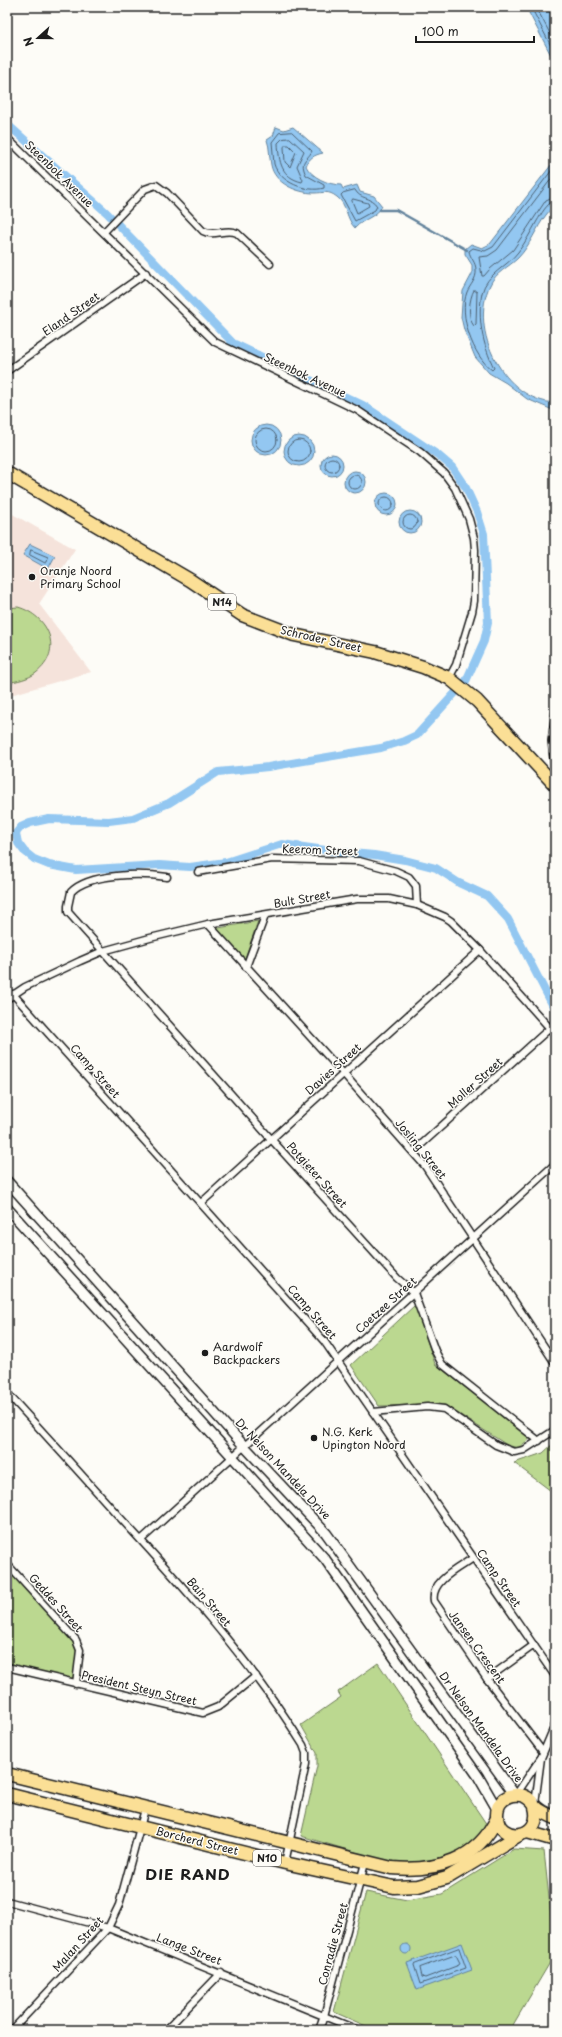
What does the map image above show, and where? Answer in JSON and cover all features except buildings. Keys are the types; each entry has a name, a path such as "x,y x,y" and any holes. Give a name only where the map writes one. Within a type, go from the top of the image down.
{"highway":[{"name":"Schroder Street","path":"7,473 190,580 242,615 294,635 375,652 422,667 458,684 555,785"},
{"name":"Borcherd Street","path":"7,1774 365,1863 404,1869 425,1869 447,1863 474,1848 484,1840 497,1814"},
{"name":"Borcherd Street","path":"7,1794 286,1863 360,1880 405,1887 430,1884 463,1870 523,1834"},
{"path":"515,1795 528,1798 535,1807 555,1818"},
{"name":"N10","path":"497,1814 502,1801 515,1795"},
{"name":"N10","path":"523,1834 532,1828 537,1818 535,1807"},
{"path":"497,1814 499,1824 506,1832 555,1840"}],"street":[{"name":"Steenbok Avenue","path":"7,138 222,346 357,410 420,452 444,473 458,493 469,519 474,538 475,550 474,601 456,665 458,684"},
{"path":"104,232 145,189 156,185 167,192 203,231 210,233 232,231 237,233 270,264"},
{"name":"Eland Street","path":"7,371 146,273"},
{"name":"Keerom Street","path":"198,872 272,859 359,861 396,871 409,877 416,886 417,905"},
{"name":"Potgieter Street","path":"167,877 142,875 95,880 75,888 71,892 68,901 69,913 397,1278 414,1293 435,1350 442,1364 539,1441"},
{"name":"Bult Street","path":"7,999 12,994 102,951 208,924 265,916 365,898 390,898 417,905 445,917 480,950 555,1034"},
{"path":"246,967 265,916"},
{"name":"Josling Street","path":"208,924 413,1152 437,1184 555,1363"},
{"name":"Davies Street","path":"201,1203 480,950"},
{"name":"Camp Street","path":"12,994 319,1334 555,1676"},
{"name":"Moller Street","path":"413,1152 550,1028"},
{"name":"Coetzee Street","path":"141,1540 555,1164"},
{"name":"Dr Nelson Mandela Drive","path":"7,1181 245,1447 326,1533 515,1795"},
{"path":"7,1208 325,1559 478,1776 497,1814"},
{"name":"Bain Street","path":"7,1393 196,1602 256,1676 306,1753 306,1770 288,1844 286,1863"},
{"path":"373,1412 427,1407 442,1408 496,1445 509,1451 524,1450 555,1430"},
{"name":"Jansen Crescent","path":"473,1558 438,1585 434,1591 433,1597 438,1609 487,1678 543,1752"},
{"name":"Geddes Street","path":"8,1567 76,1640 80,1650 76,1684"},
{"path":"487,1678 534,1645"},
{"name":"President Steyn Street","path":"7,1667 203,1713 218,1707 256,1676"},
{"path":"535,1807 541,1758 555,1725"},
{"path":"515,1795 541,1758"},
{"name":"Malan Street","path":"12,2030 108,1928 120,1905 145,1809"},
{"name":"Conradie Street","path":"318,2030 324,2016 365,1863"},
{"name":"Lange Street","path":"7,1901 108,1928 358,2030"},
{"path":"166,2030 221,1973"}],"shaded area":[{"name":"Oranje Noord Primary School","path":"7,511 75,549 39,604 91,672 7,696"}],"green space":[{"path":"18,607 38,618 45,626 51,645 45,664 36,673 18,681 7,683 7,608"},
{"path":"258,921 244,961 213,929"},
{"path":"415,1305 435,1364 531,1438 518,1448 507,1445 445,1405 379,1406 351,1365"},
{"path":"555,1442 555,1494 514,1463 543,1453"},
{"path":"12,1569 81,1646 73,1682 7,1666 7,1574"},
{"path":"378,1663 487,1825 476,1842 440,1861 395,1864 301,1836 317,1766 317,1753 301,1725 341,1697 338,1692"},
{"path":"514,1849 544,1851 555,1954 510,2030 375,2030 334,2012 366,1892 407,1900 442,1894"}],"water":[{"path":"526,7 555,7 555,63 527,9"},
{"path":"276,127 284,130 293,127 323,153 312,157 307,163 306,166 312,174 326,182 341,185 343,189 357,185 360,192 374,196 382,206 380,210 355,228 343,204 331,193 307,193 294,189 281,182 273,171 271,165 267,140 273,136"},
{"path":"555,160 556,197 553,207 542,220 522,253 492,281 484,303 484,322 487,341 495,360 506,376 520,390 537,399 555,403 555,411 527,399 506,383 489,373 475,357 464,330 461,317 463,291 472,274 472,265 465,254 465,249 471,244 482,248 490,244"},
{"path":"266,425 277,429 281,440 277,451 266,455 255,451 251,440 255,429"},
{"path":"299,436 310,440 314,451 310,462 299,466 288,462 284,451 288,440"},
{"path":"328,454 336,454 343,461 343,469 336,476 328,476 321,469 321,461"},
{"path":"351,471 359,471 366,478 366,486 359,493 351,493 344,486 344,478"},
{"path":"382,493 390,493 397,500 397,508 390,515 382,515 375,508 375,500"},
{"path":"406,511 414,511 421,518 421,526 414,533 406,533 399,526 399,518"},
{"path":"30,544 55,556 48,569 23,555"},
{"path":"462,1943 472,1970 417,1990 407,1963"},
{"path":"406,1944 411,1949 406,1954 401,1949"}],"waterway":[{"path":"7,124 107,213 233,343 363,405 438,455 452,467 466,488 477,512 484,534 488,623 484,641 466,681 417,735 404,741 381,748 268,767 218,772 169,803 133,818 109,821 49,819 30,823 21,827 16,833 18,843 24,851 34,859 49,865 76,870 159,865 190,867 226,862 282,844 374,855 405,860 436,868 459,883 487,896 508,919 555,1010"},
{"path":"380,210 396,210 467,250"},
{"path":"551,2030 555,2026"}],"railway":[{"path":"555,697 549,741 555,795"}],"place":[{"name":"Oranje Noord Primary School","path":"32,577"},
{"name":"Aardwolf Backpackers","path":"205,1353"},
{"name":"N.G. Kerk Upington Noord","path":"314,1438"}],"district":[{"name":"DIE RAND","path":"188,1875"}]}
